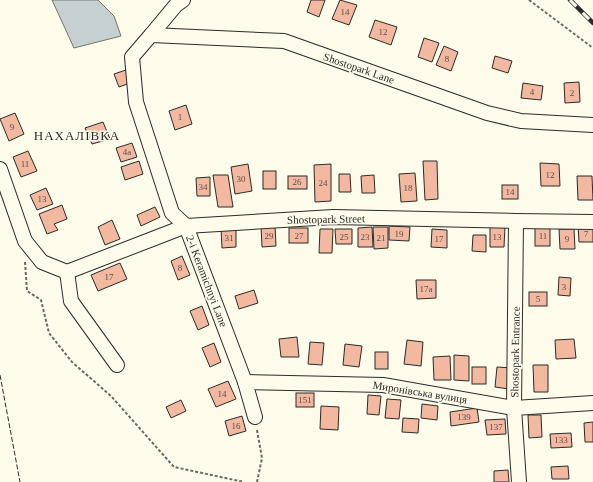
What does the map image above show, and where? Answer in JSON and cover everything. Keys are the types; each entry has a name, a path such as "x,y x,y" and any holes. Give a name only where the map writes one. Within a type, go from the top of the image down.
{"street":[{"path":"151,35 183,0"},
{"name":"2-i Keramichnyi Lane","path":"151,35 132,57 136,102 172,213 186,226 245,382 255,417"},
{"name":"Shostopark Lane","path":"151,35 284,41 487,113 521,121 593,125"},
{"path":"0,170 25,240 42,262 67,272 71,301 117,365"},
{"name":"Shostopark Street","path":"67,272 186,226 333,217 593,222"},
{"name":"Shostopark Entrance","path":"516,221 514,408 519,482"},
{"name":"Миронівська вулиця","path":"245,382 383,385 514,408 593,403"}],"path":[{"path":"529,0 593,48"},
{"path":"25,240 24,270 27,291 41,300 49,332 72,362 111,396 174,467 244,482"},
{"path":"255,417 262,458 258,482"}],"shaded area":[{"path":"52,0 98,0 114,16 121,36 74,48"}],"building":[{"path":"311,0 325,0 319,17 307,12"},
{"path":"340,0 357,5 349,25 332,19"},
{"path":"375,20 397,27 391,45 369,37"},
{"path":"424,38 439,43 432,62 418,57"},
{"path":"444,46 458,52 451,71 436,65"},
{"path":"495,56 512,61 508,73 492,68"},
{"path":"129,69 133,82 119,87 114,74"},
{"path":"579,82 580,102 565,103 564,83"},
{"path":"523,83 543,86 541,100 521,98"},
{"path":"186,105 192,124 175,130 169,111"},
{"path":"15,113 24,134 9,141 0,119"},
{"path":"103,122 110,139 92,144 85,128"},
{"path":"132,143 137,157 121,162 116,148"},
{"path":"28,151 37,171 21,177 13,157"},
{"path":"139,161 143,174 125,180 121,167"},
{"path":"423,161 437,161 438,199 425,200"},
{"path":"540,163 559,164 560,186 541,186"},
{"path":"248,164 252,191 235,194 231,167"},
{"path":"331,164 331,201 315,202 314,165"},
{"path":"263,171 276,171 276,189 263,189"},
{"path":"415,173 417,201 401,202 399,174"},
{"path":"339,174 350,174 351,192 339,192"},
{"path":"213,175 228,175 233,207 218,207"},
{"path":"374,175 375,193 362,193 361,176"},
{"path":"288,176 307,176 307,189 288,189"},
{"path":"577,176 592,176 593,200 578,200"},
{"path":"210,177 210,196 197,196 196,178"},
{"path":"502,185 518,185 518,199 502,199"},
{"path":"46,188 53,204 37,210 30,195"},
{"path":"62,205 67,219 54,224 58,230 47,234 39,214"},
{"path":"155,207 160,217 141,226 137,215"},
{"path":"112,220 120,239 105,245 98,227"},
{"path":"578,225 593,225 593,242 579,242"},
{"path":"261,226 275,226 276,246 262,247"},
{"path":"389,226 410,227 409,241 389,240"},
{"path":"490,226 505,226 504,247 490,247"},
{"path":"535,226 550,226 550,246 535,246"},
{"path":"372,227 373,247 358,247 358,228"},
{"path":"373,227 388,227 388,248 374,249"},
{"path":"221,228 236,228 236,247 222,248"},
{"path":"289,228 308,228 308,243 289,243"},
{"path":"320,229 333,229 332,253 319,253"},
{"path":"335,229 352,229 352,244 336,244"},
{"path":"432,229 447,230 447,248 431,247"},
{"path":"559,229 574,229 575,249 560,249"},
{"path":"473,235 486,235 486,252 472,251"},
{"path":"182,256 190,275 178,280 171,261"},
{"path":"120,263 127,279 98,291 91,275"},
{"path":"559,277 571,278 570,296 558,295"},
{"path":"416,280 436,280 436,298 417,299"},
{"path":"254,290 258,303 239,309 235,296"},
{"path":"529,292 547,292 547,306 529,306"},
{"path":"202,306 209,325 198,330 190,311"},
{"path":"297,337 299,357 281,357 279,339"},
{"path":"574,339 576,358 556,359 555,340"},
{"path":"407,340 423,342 421,366 404,364"},
{"path":"310,342 324,343 322,365 308,364"},
{"path":"214,343 221,362 210,367 202,348"},
{"path":"345,344 362,346 359,367 343,365"},
{"path":"375,352 388,352 388,369 375,369"},
{"path":"454,355 469,356 469,381 454,380"},
{"path":"450,356 451,380 434,380 433,357"},
{"path":"533,365 548,365 548,392 534,392"},
{"path":"472,367 486,367 486,384 472,384"},
{"path":"497,367 512,368 509,389 495,387"},
{"path":"228,381 236,399 216,407 208,389"},
{"path":"296,393 314,393 314,407 296,407"},
{"path":"368,395 381,396 379,415 367,414"},
{"path":"387,399 401,400 399,419 385,418"},
{"path":"181,400 186,411 171,418 166,407"},
{"path":"422,404 438,406 437,420 421,418"},
{"path":"321,406 339,407 338,430 320,429"},
{"path":"477,408 479,422 451,426 450,412"},
{"path":"528,415 541,415 542,437 529,438"},
{"path":"242,416 246,431 229,436 225,421"},
{"path":"403,418 419,419 418,433 402,432"},
{"path":"505,419 506,434 487,435 485,420"},
{"path":"593,422 593,442 585,442 584,423"},
{"path":"571,433 572,447 551,448 550,434"},
{"path":"568,466 569,479 552,479 551,467"},
{"path":"508,470 509,482 494,482 494,471"}],"railway":[{"path":"570,0 593,23"}],"fence":[{"path":"0,375 20,482"}],"district":[{"name":"НАХАЛІВКА","path":"77,135"}]}
